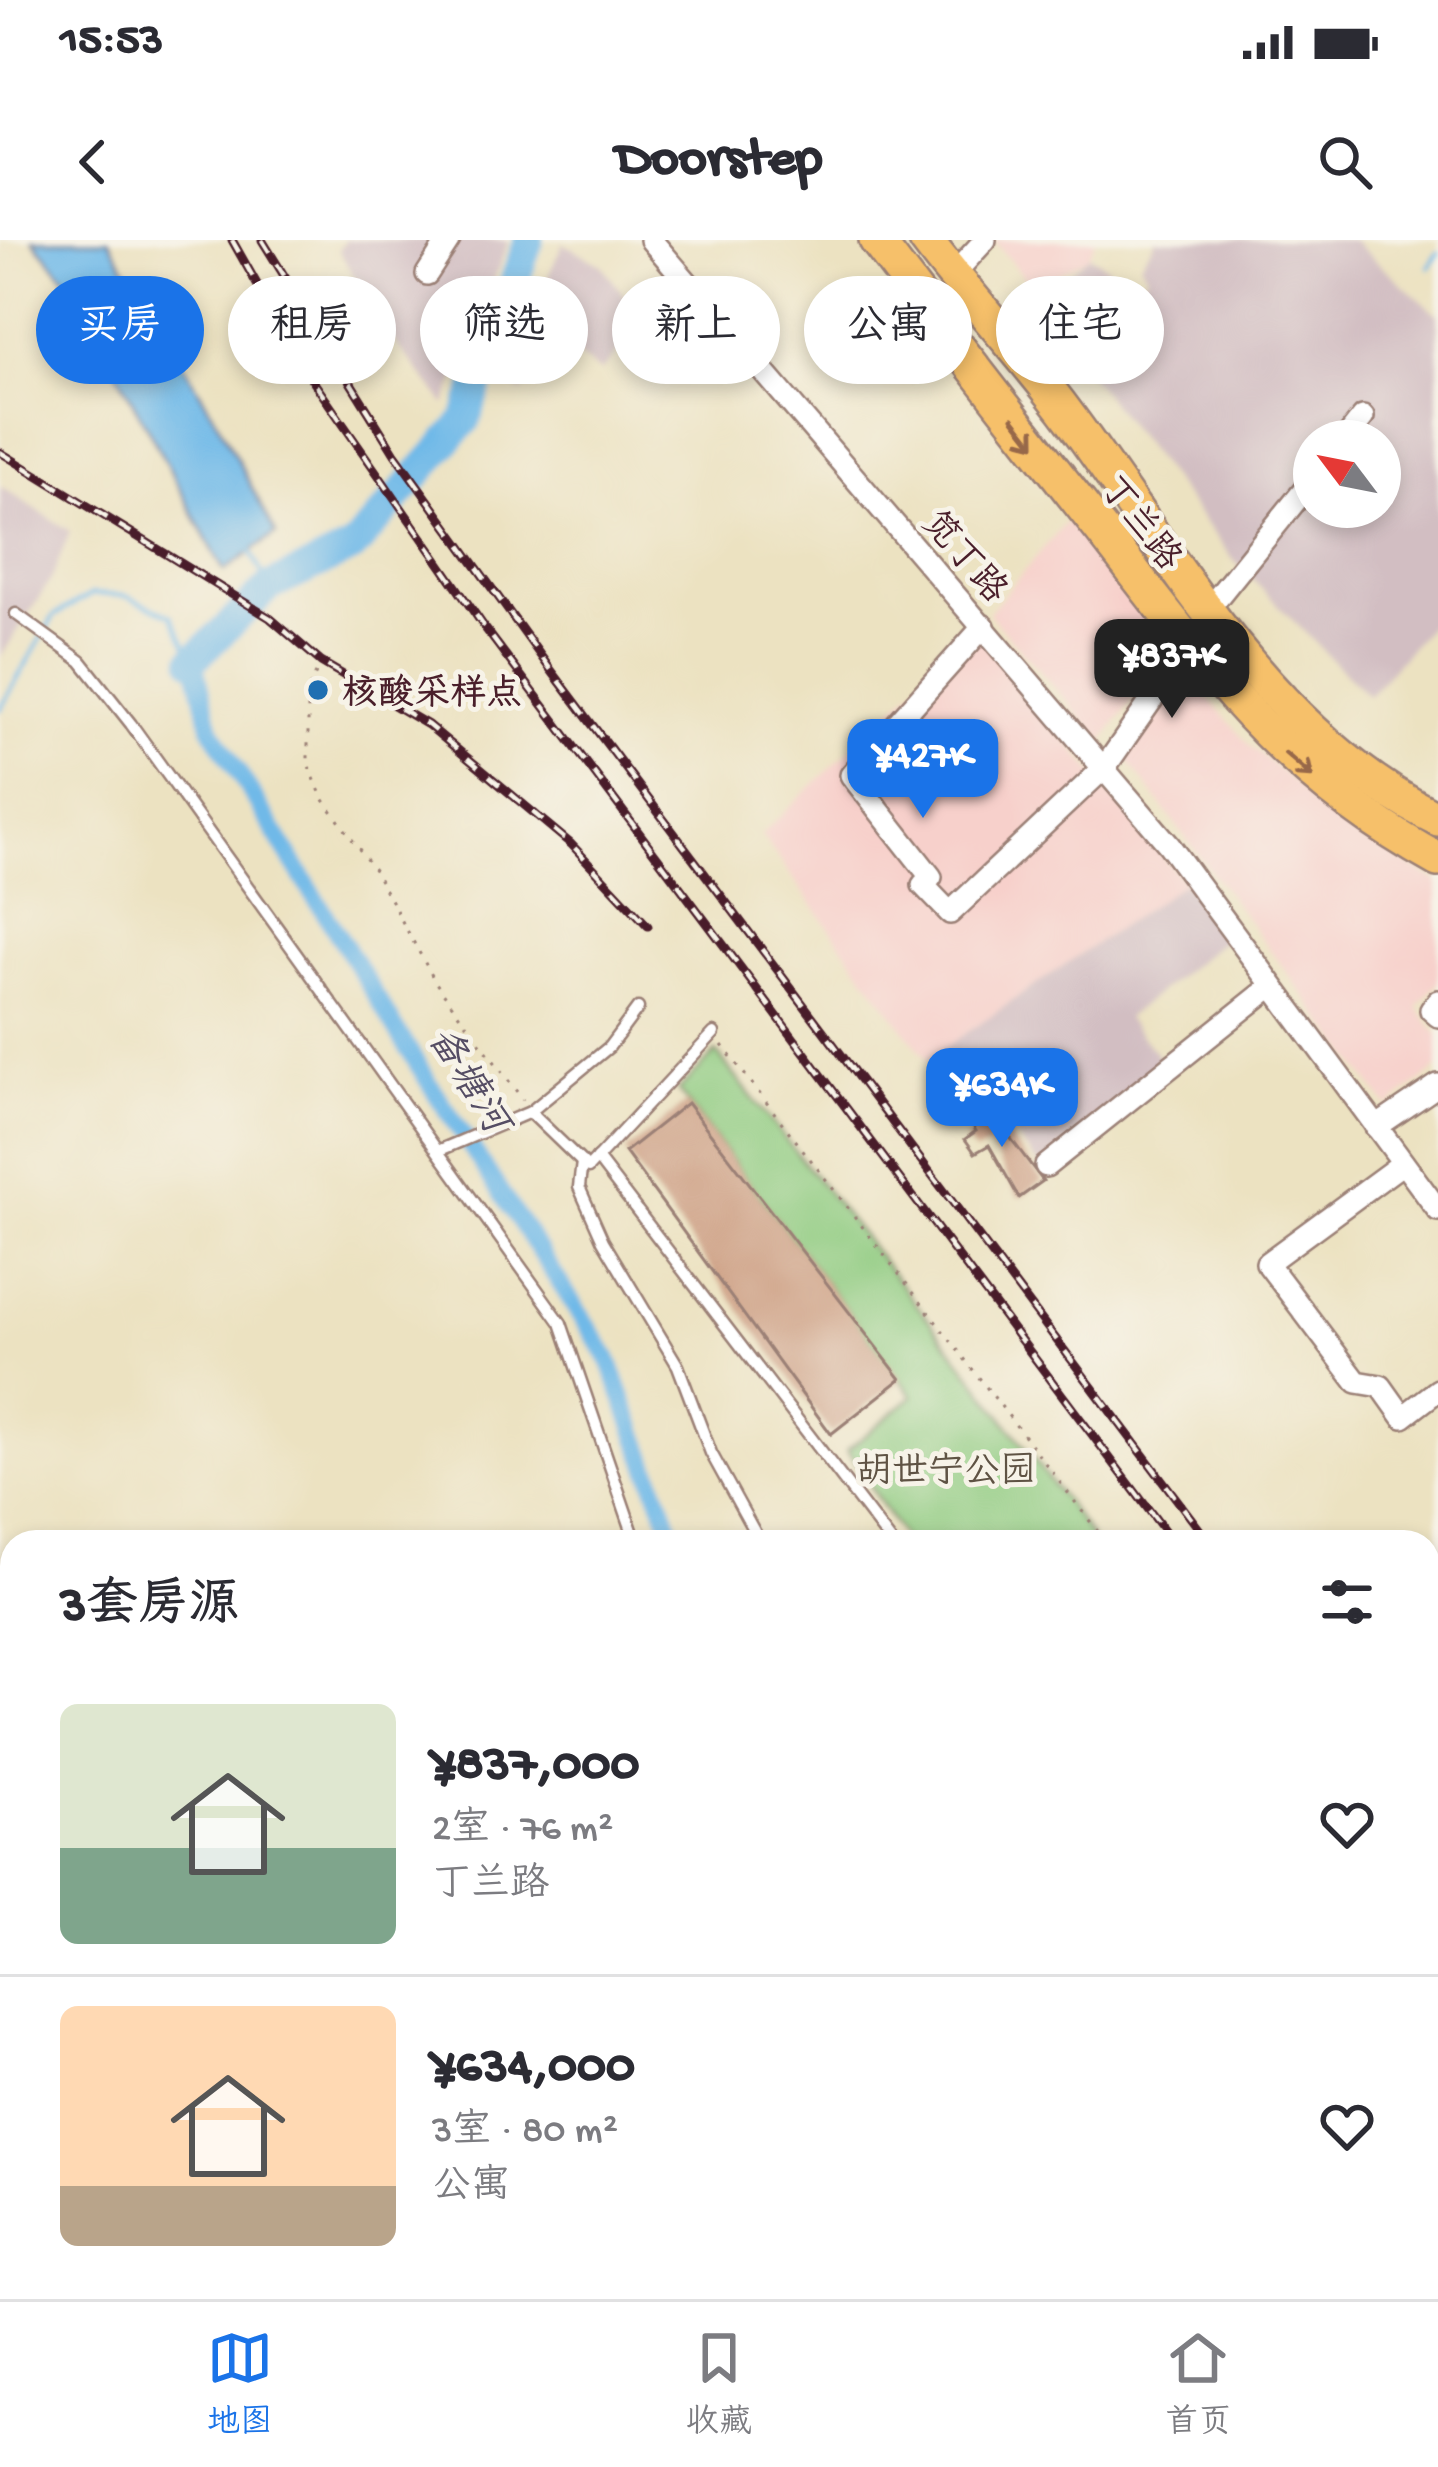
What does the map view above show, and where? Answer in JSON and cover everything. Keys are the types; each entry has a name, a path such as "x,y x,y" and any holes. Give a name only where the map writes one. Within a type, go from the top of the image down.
{"main road":[{"name":"丁兰路","path":"876,240 1238,706 1306,772 1377,826 1438,860"},
{"name":"丁兰路","path":"926,240 952,276"},
{"name":"丁兰路","path":"972,300 1062,406 1282,702 1336,755 1438,819"}],"street":[{"path":"427,274 449,240"},
{"name":"笕丁路","path":"651,240 1105,767 1438,1210"},
{"path":"952,276 985,240"},
{"path":"1209,608 1293,504"},
{"path":"984,626 851,775 931,877 922,885 950,913 1105,767 1192,642"},
{"path":"1046,1166 1272,986"},
{"path":"1438,1001 1432,1010 1438,1016"},
{"path":"1376,1127 1438,1084"},
{"path":"1403,1163 1267,1263 1357,1382 1381,1386 1403,1417 1438,1390"}],"lane":[{"path":"16,614 69,652 130,724 561,1323 632,1530"},
{"path":"440,1150 530,1112 609,1047 638,1008"},
{"path":"530,1112 588,1168 714,1033"},
{"path":"597,1158 882,1530"},
{"path":"582,1162 579,1186 603,1241 678,1366 711,1453 753,1530"}],"path":[{"path":"321,662 308,690 308,764 322,797 374,869 436,983 513,1081 530,1112"},
{"path":"714,1033 1097,1530"}],"shaded area":[{"path":"345,240 509,240 495,276 420,276 420,373 396,343 396,276 353,276 339,250"},
{"path":"993,240 1096,240 1089,255 1055,276 1023,276"},
{"path":"1156,240 1352,240 1438,315 1438,616 1368,696 1237,564 1096,384 1164,384 1164,276 1147,274 1140,263"},
{"path":"563,243 601,264 612,279 612,359 601,372 588,363 588,276 548,276"},
{"path":"1089,255 1109,268 1107,276 1063,276"},
{"path":"429,384 454,384 446,405"},
{"path":"0,486 70,531 52,578 0,658"},
{"path":"1072,515 1171,645 1103,742 988,613"},
{"path":"975,630 1185,882 927,1060 761,835"},
{"path":"1187,673 1249,745 1356,833 1438,882 1438,983 1417,1007 1438,1035 1438,1068 1388,1107 1125,757 1167,689"},
{"path":"1185,882 1226,938 1126,1018 1164,1063 1040,1166 981,1095 962,1114 927,1060"}],"green space":[{"name":"胡世宁公园","path":"716,1052 960,1359 1086,1530 897,1530 847,1450 913,1396 678,1091"}],"water":[{"path":"33,240 109,240 131,276 64,276"},
{"path":"124,384 195,384 215,417 276,534 224,571"}],"building":[{"path":"687,1103 901,1379 831,1434 625,1152"},
{"path":"984,1103 1043,1181 1019,1198 989,1145 975,1153 965,1139 976,1131 967,1115"}],"waterway":[{"path":"194,659 269,587 353,548 466,420 529,240"},
{"path":"1430,267 1438,253"},
{"path":"249,549 269,587"},
{"path":"0,709 54,616 92,594 126,596 171,615 194,659"},
{"name":"备塘河","path":"194,659 211,728 431,1086 608,1357 672,1530"}],"railway":[{"path":"232,240 306,371 485,628 1164,1530"},
{"path":"262,240 395,454 548,666 1200,1530"},
{"path":"0,452 270,618 321,662 428,725 571,844 648,926"}],"place":[{"name":"核酸采样点","path":"318,690"}]}
